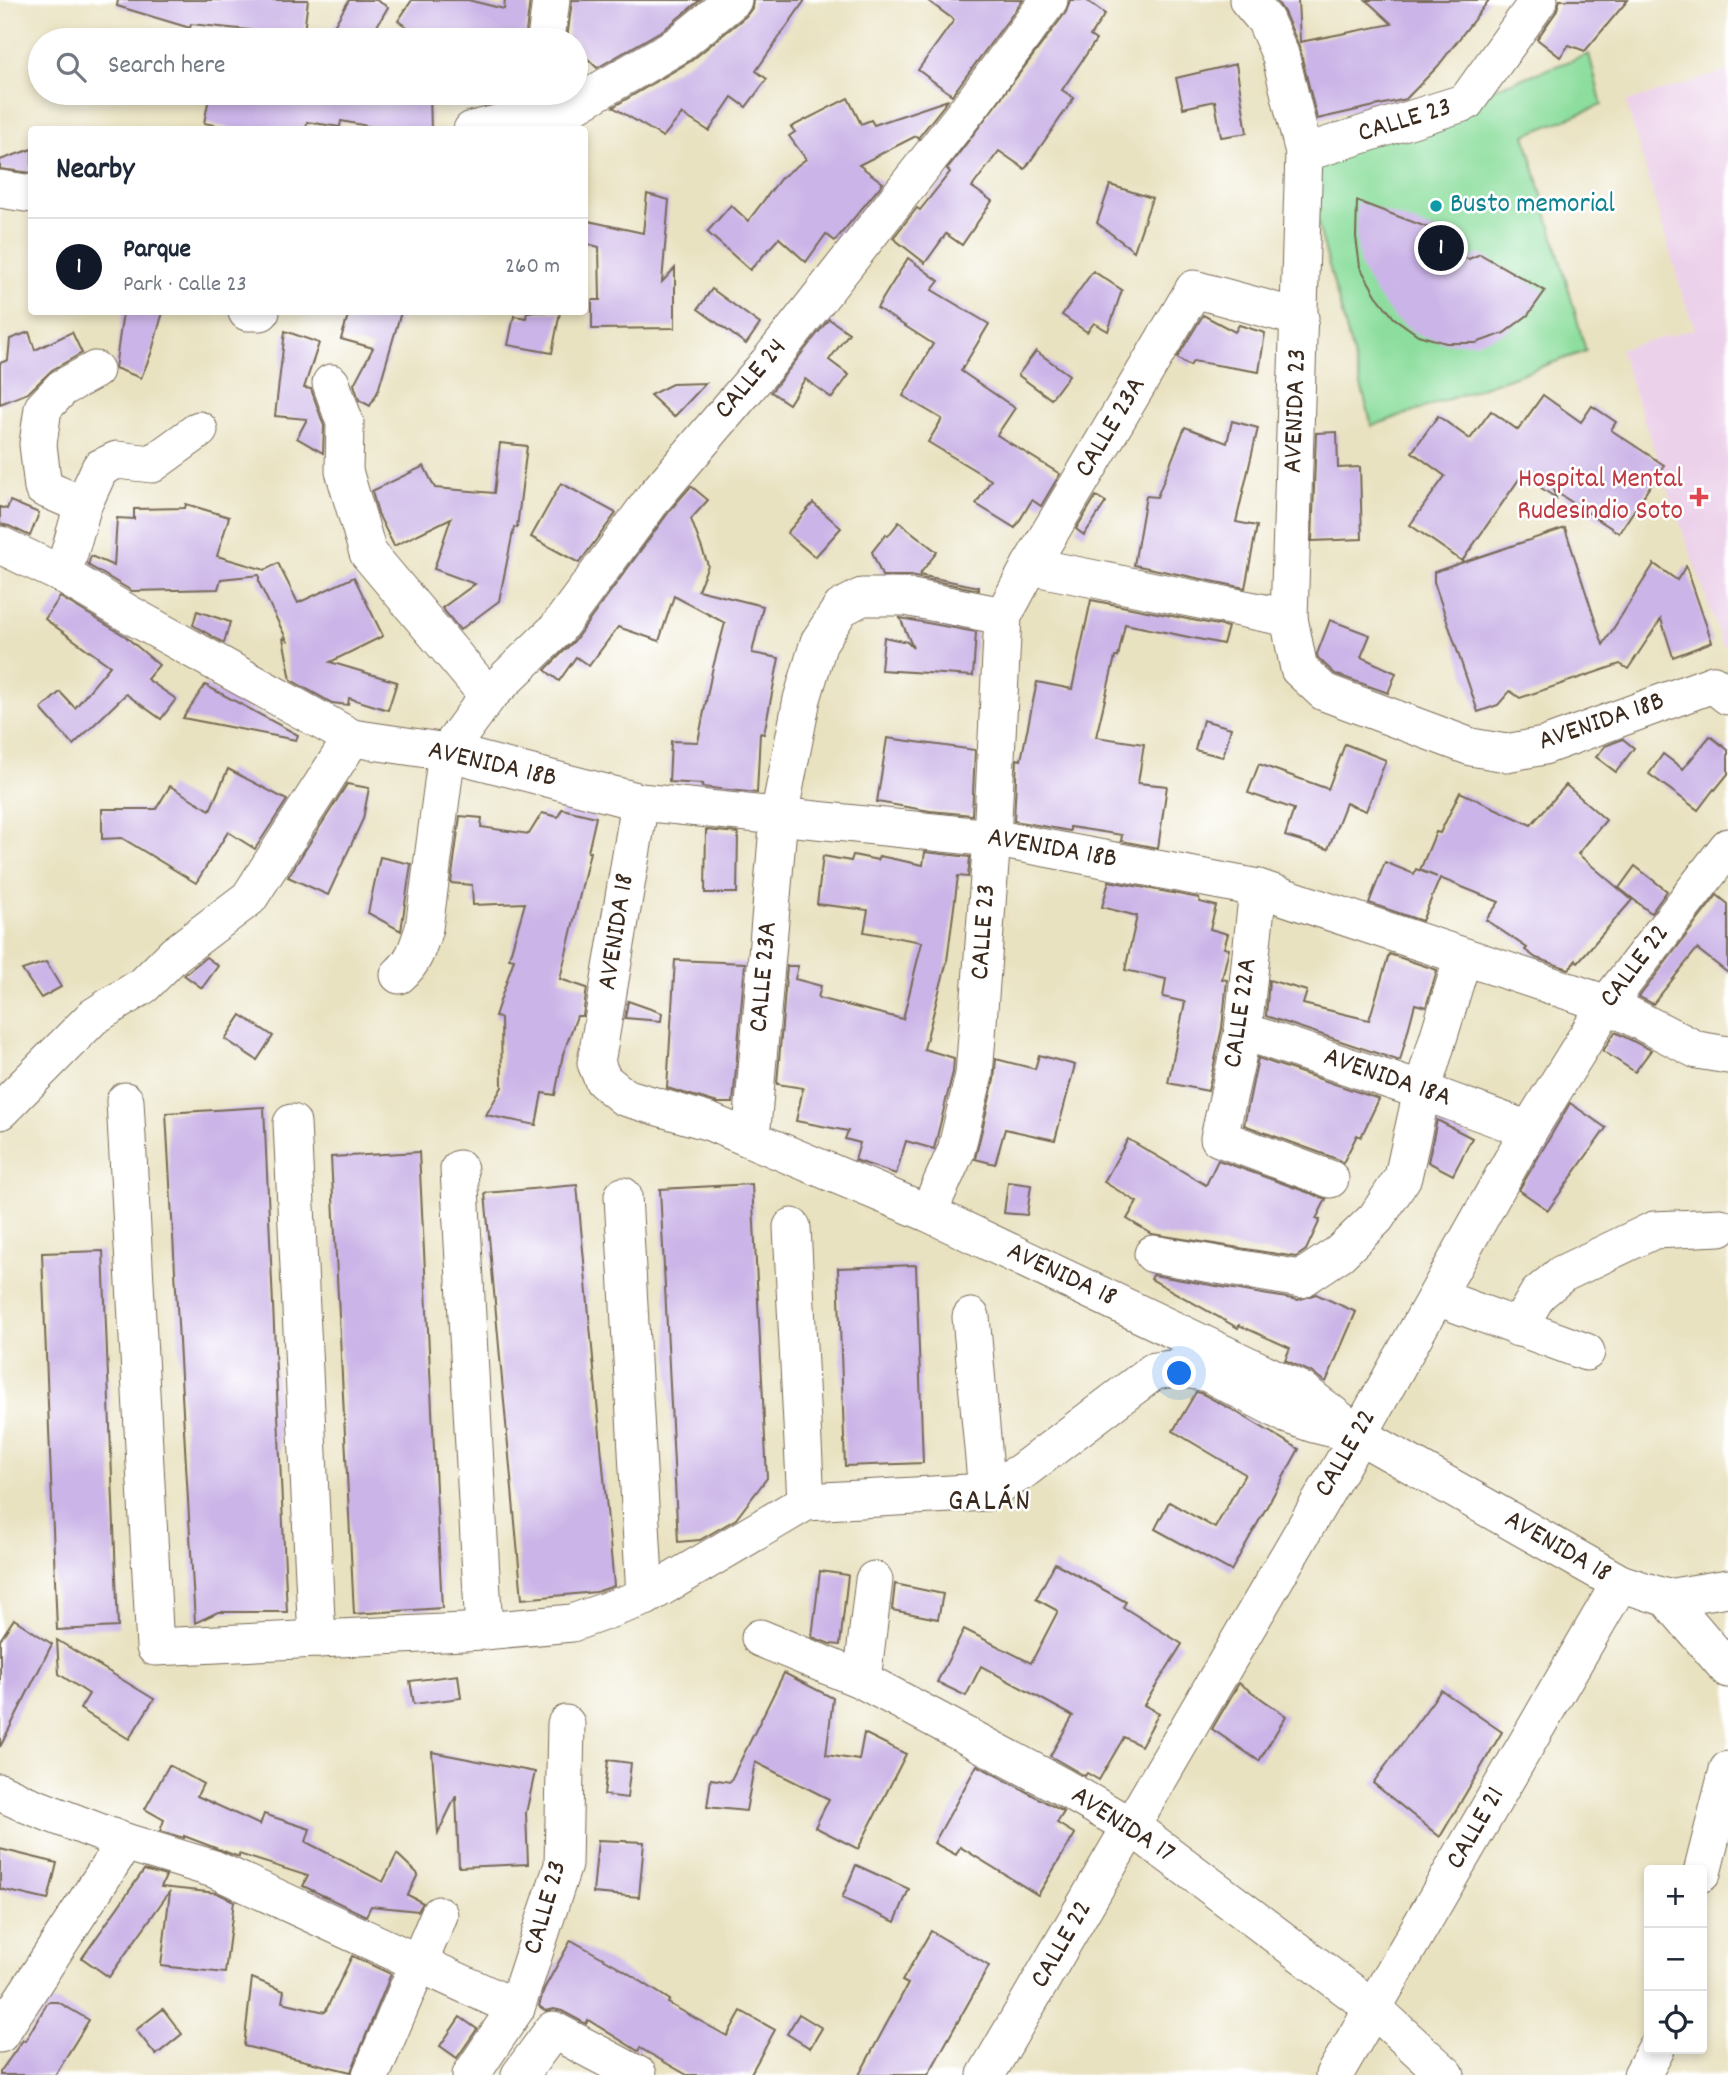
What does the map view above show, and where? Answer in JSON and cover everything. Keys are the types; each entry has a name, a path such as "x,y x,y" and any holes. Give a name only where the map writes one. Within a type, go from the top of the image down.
{"street":[{"path":"548,28 551,0"},
{"path":"588,97 678,45 733,0"},
{"name":"CALLE 24","path":"447,752 488,696 557,629 655,496 768,363 975,100 1049,0"},
{"name":"AVENIDA 23","path":"1248,0 1265,20 1280,54 1304,153 1289,618 1299,669"},
{"name":"CALLE 23","path":"1304,153 1466,102 1539,0"},
{"path":"482,126 535,105"},
{"path":"0,189 28,193"},
{"name":"CALLE 23A","path":"1030,566 1194,289 1300,318"},
{"path":"83,505 43,488 38,444 43,408 62,388 95,370"},
{"path":"331,383 345,423 344,471 368,553 488,696"},
{"path":"63,575 83,505 100,468 117,460 152,464 200,430"},
{"path":"0,545 63,575 140,621 352,738 250,898 175,954 144,985 93,1017 0,1111"},
{"path":"1030,566 1289,618"},
{"name":"CALLE 23","path":"928,1213 956,1151 974,1075 992,838 1003,615 1030,566"},
{"path":"779,816 802,699 819,642 841,608 862,597 906,597 1003,615"},
{"name":"AVENIDA 18B","path":"1299,669 1324,692 1471,747 1506,753 1544,746 1720,690"},
{"name":"AVENIDA 18B","path":"352,738 447,752 640,802 992,838 1258,888 1608,1004 1697,1050 1728,1055"},
{"path":"398,975 410,965 424,928 447,752"},
{"name":"AVENIDA 18","path":"640,802 596,1063 603,1080 624,1097 710,1122 928,1213 1302,1391 1359,1435 1620,1583 1667,1598"},
{"name":"CALLE 23A","path":"751,1139 779,816"},
{"name":"CALLE 22","path":"986,2075 1359,1435 1529,1130 1608,1004 1728,847"},
{"name":"CALLE 22A","path":"1258,888 1243,1031 1219,1138 1330,1179"},
{"path":"1153,1254 1301,1279 1340,1253 1376,1218 1403,1177 1422,1091 1463,957"},
{"name":"AVENIDA 18A","path":"1243,1031 1529,1130"},
{"path":"125,1101 155,1647 484,1631 572,1623 645,1597 806,1502 987,1492 1021,1472 1154,1370 1179,1368 1208,1373 1288,1415 1359,1435"},
{"path":"292,1123 317,1639"},
{"path":"459,1170 484,1631"},
{"path":"623,1196 645,1597"},
{"path":"792,1227 806,1502"},
{"path":"1517,1328 1538,1294 1562,1274 1654,1230 1720,1227"},
{"path":"1437,1297 1587,1352"},
{"path":"971,1317 987,1492"},
{"path":"862,1680 874,1580"},
{"name":"CALLE 21","path":"1334,2075 1620,1583"},
{"path":"1667,1598 1728,1588"},
{"path":"1667,1598 1728,1669"},
{"name":"AVENIDA 17","path":"760,1638 862,1680 1132,1827 1373,2008 1446,2075"},
{"name":"CALLE 23","path":"471,2075 516,2008 563,1865 566,1724"},
{"path":"1704,1865 1728,1770"},
{"path":"0,1792 125,1842 214,1869 516,2008"},
{"path":"0,2034 125,1842"},
{"path":"371,2075 439,1915"},
{"path":"520,2075 553,2030 626,2072"},
{"path":"1642,2075 1653,2054"}],"shaded area":[{"name":"Hospital Mental Rudesindio Soto","path":"1728,71 1728,645 1723,646 1619,349 1695,329 1626,102"}],"green space":[{"path":"1589,54 1602,105 1525,135 1586,351 1372,426 1297,146 1465,99"}],"building":[{"path":"118,0 308,0 304,28 229,28 191,24 190,28 117,6"},
{"path":"349,0 376,0 388,7 376,28 333,28"},
{"path":"412,0 468,0 504,9 505,0 530,0 526,28 409,28 398,21"},
{"path":"572,0 700,0 666,28 597,68 588,59 588,28 568,28"},
{"path":"753,0 805,0 756,71 767,79 746,107 732,97 709,131 682,114 663,137 613,107 691,61 746,16 752,8"},
{"path":"927,0 1023,0 952,95 918,70 954,20"},
{"path":"1070,0 1086,0 1105,14 1090,36 1096,40 1062,90 1074,98 1025,169 999,151 972,187 992,201 962,245 946,234 925,263 893,238 917,208 920,210 950,172 947,169 1066,12"},
{"path":"1276,0 1298,0 1300,42 1392,24 1366,0 1489,0 1438,66 1406,99 1317,119 1299,46"},
{"path":"1560,0 1628,0 1585,51 1569,45 1560,57 1537,39 1556,12"},
{"path":"1236,64 1247,133 1221,137 1215,101 1183,108 1176,78"},
{"path":"848,98 861,124 871,120 874,125 948,100 918,138 916,136 859,165 883,183 835,241 826,234 806,262 779,238 750,270 707,232 731,205 748,221 781,178 806,159 789,136 795,132 791,127"},
{"path":"208,105 430,105 431,126 367,126 341,121 340,126 307,122 306,126 219,126 204,123"},
{"path":"28,150 28,172 0,169 0,160"},
{"path":"1110,185 1152,198 1134,251 1097,223"},
{"path":"647,194 669,200 662,282 675,268 675,328 592,329 592,300 600,300 599,247 588,244 588,221 643,233"},
{"path":"1357,201 1437,231 1442,247 1453,256 1469,259 1480,254 1545,291 1528,315 1504,333 1476,343 1446,343 1418,335 1394,318 1376,295 1360,267 1356,237"},
{"path":"908,258 939,281 932,290 989,324 961,371 1015,408 997,435 1060,474 1041,506 1032,500 1015,528 976,504 991,480 928,442 942,419 903,396 933,344 877,308"},
{"path":"1093,271 1122,290 1108,331 1094,323 1087,332 1062,315"},
{"path":"712,289 760,324 746,344 698,309"},
{"path":"123,315 162,315 141,378 115,368"},
{"path":"348,315 400,315 378,391 370,406 359,400 354,384 373,348 341,339"},
{"path":"526,315 559,315 552,353 508,345 514,316 526,318"},
{"path":"1203,315 1235,332 1239,325 1265,333 1259,372 1193,361 1190,366 1177,358"},
{"path":"829,319 849,333 829,360 849,375 832,398 805,379 789,404 771,392"},
{"path":"285,331 319,343 304,388 311,389 324,426 323,453 297,438 307,419 275,416"},
{"path":"29,332 35,350 72,332 82,353 52,370 28,393 0,404 0,363 8,360 10,339"},
{"path":"1036,351 1069,375 1051,399 1018,375"},
{"path":"706,383 674,417 650,395 672,384"},
{"path":"1543,395 1581,422 1592,406 1616,422 1611,430 1664,465 1619,533 1553,490 1556,498 1522,475 1462,561 1410,525 1445,476 1412,452 1438,416 1470,439 1491,411 1518,430"},
{"path":"1232,421 1258,428 1236,522 1257,526 1245,588 1134,565 1146,496 1157,497 1185,427 1227,443"},
{"path":"1337,432 1338,468 1360,467 1362,539 1312,541 1316,433"},
{"path":"500,443 527,446 517,528 514,527 499,601 460,630 442,608 475,584 434,569 451,518 394,546 378,514 372,491 424,466 435,488 494,493"},
{"path":"561,483 616,513 579,563 531,537"},
{"path":"691,486 708,500 691,519 708,565 698,590 763,606 752,653 779,658 764,734 760,733 757,793 702,787 703,784 669,782 671,741 698,742 725,623 674,596 659,641 618,627 589,666 576,657 559,681 545,670 574,641 671,509"},
{"path":"1096,496 1106,502 1084,535 1076,529"},
{"path":"10,501 39,513 30,536 0,524 0,507 7,509"},
{"path":"813,503 841,528 815,557 787,533"},
{"path":"186,504 229,517 217,556 265,570 278,563 298,603 354,577 383,636 330,662 397,682 388,710 349,698 348,705 332,703 291,680 283,638 287,640 259,583 259,575 221,579 218,589 132,591 88,565 91,556 114,566 117,518 134,519 134,509 185,508"},
{"path":"899,522 937,552 919,575 979,587 979,590 910,576 882,576 872,552"},
{"path":"1565,528 1603,645 1654,564 1677,580 1686,566 1712,642 1673,657 1661,619 1628,669 1620,664 1520,698 1510,691 1498,705 1478,712 1434,582 1434,572"},
{"path":"60,597 125,636 159,665 147,679 176,699 161,719 126,694 73,745 41,709 60,692 75,708 110,666 45,619"},
{"path":"1091,600 1228,627 1223,644 1125,624 1096,737 1144,744 1138,783 1167,786 1158,848 1121,841 1122,835 1070,827 1070,831 1014,821 1017,759 1021,760 1037,682 1072,689"},
{"path":"197,611 230,622 224,643 193,625"},
{"path":"900,618 976,632 973,676 881,670 884,637 907,642 913,648"},
{"path":"1330,620 1370,635 1361,657 1396,673 1388,693 1335,674 1318,658 1317,654"},
{"path":"205,685 298,735 296,740 183,718"},
{"path":"1203,720 1231,728 1223,757 1195,750"},
{"path":"1710,736 1728,750 1728,774 1698,810 1649,774 1663,754 1683,769"},
{"path":"887,738 975,750 972,815 877,802"},
{"path":"1623,739 1634,748 1616,772 1596,757 1605,746"},
{"path":"1345,744 1386,760 1366,811 1346,803 1328,849 1285,836 1294,809 1248,793 1259,764 1328,789"},
{"path":"228,769 287,800 255,849 228,832 196,883 122,838 102,839 102,809 156,809 170,786 210,810"},
{"path":"347,784 369,788 363,819 328,895 288,877"},
{"path":"1566,785 1606,820 1578,854 1632,900 1569,969 1536,958 1525,950 1527,948 1486,920 1499,902 1440,878 1422,921 1369,903 1385,862 1414,874 1416,869 1437,877 1420,870 1436,832 1440,833 1460,792 1531,825"},
{"path":"562,809 596,817 560,979 587,988 583,1016 577,1016 563,1054 555,1095 542,1093 536,1125 486,1115 502,1087 501,1018 495,1016 514,959 509,958 525,903 473,905 472,885 451,883 460,816 482,818 481,827 529,834 542,813 558,817"},
{"path":"706,830 738,833 737,893 705,893"},
{"path":"925,852 970,857 968,877 958,876 947,961 924,1049 954,1058 953,1072 934,1149 906,1141 896,1174 855,1160 860,1143 845,1139 848,1131 796,1121 803,1088 777,1084 787,966 798,966 795,979 821,986 818,998 903,1019 922,942 864,932 868,910 817,904 823,856 851,861 853,855 878,860 879,856 923,865"},
{"path":"380,857 411,864 401,931 368,913"},
{"path":"1635,866 1667,891 1651,913 1619,888"},
{"path":"1109,881 1199,898 1200,902 1216,906 1210,929 1228,934 1224,948 1229,949 1222,979 1227,980 1222,1028 1208,1091 1168,1083 1185,1002 1163,997 1166,979 1125,970 1137,916 1102,907"},
{"path":"1717,895 1728,904 1728,973 1697,949 1653,1004 1639,997"},
{"path":"1389,954 1437,970 1426,1007 1415,1004 1400,1061 1266,1016 1269,980 1307,991 1303,1004 1369,1020"},
{"path":"206,957 218,966 202,988 184,975"},
{"path":"675,960 745,963 733,1103 718,1103 667,1088"},
{"path":"46,962 61,987 41,998 22,970"},
{"path":"628,1001 662,1013 661,1021 625,1018"},
{"path":"241,1015 273,1036 257,1060 225,1039"},
{"path":"1615,1032 1651,1050 1635,1072 1603,1051"},
{"path":"1039,1055 1075,1065 1055,1140 1005,1129 995,1164 975,1159 994,1080 996,1059 1035,1069"},
{"path":"1258,1058 1379,1099 1361,1137 1357,1135 1343,1163 1244,1125"},
{"path":"1570,1103 1606,1128 1548,1210 1519,1190"},
{"path":"264,1107 287,1612 218,1612 195,1623 166,1113"},
{"path":"1437,1120 1472,1138 1453,1175 1428,1162"},
{"path":"1128,1139 1206,1185 1218,1160 1326,1199 1306,1250 1296,1257 1152,1234 1127,1219 1137,1202 1104,1182"},
{"path":"419,1152 442,1608 354,1614 331,1157"},
{"path":"1008,1182 1031,1185 1027,1215 1004,1213"},
{"path":"752,1184 767,1478 736,1519 700,1540 678,1542 660,1189"},
{"path":"577,1185 614,1586 596,1592 522,1599 485,1193"},
{"path":"103,1251 118,1627 57,1630 42,1253"},
{"path":"916,1265 923,1463 845,1466 838,1268"},
{"path":"1153,1275 1298,1300 1316,1294 1356,1312 1326,1382 1285,1360 1290,1348 1239,1325 1238,1328 1151,1279"},
{"path":"1196,1392 1299,1449 1231,1571 1155,1529 1169,1502 1215,1528 1245,1474 1173,1431"},
{"path":"1055,1563 1126,1602 1123,1607 1182,1644 1144,1705 1159,1713 1141,1746 1124,1737 1099,1780 1087,1773 1085,1776 1050,1756 1073,1716 981,1666 966,1696 937,1682 964,1629 1031,1663 1058,1611 1036,1599"},
{"path":"820,1571 848,1575 840,1645 812,1637"},
{"path":"895,1584 943,1594 938,1619 892,1610"},
{"path":"14,1619 52,1644 0,1747 0,1640"},
{"path":"57,1640 154,1699 129,1739 80,1709 89,1694 59,1674"},
{"path":"784,1673 833,1698 826,1755 859,1760 864,1733 906,1754 858,1849 815,1827 829,1799 755,1762 746,1811 707,1807 711,1779 730,1782"},
{"path":"458,1675 461,1698 414,1704 410,1681"},
{"path":"1239,1683 1286,1716 1259,1761 1212,1729"},
{"path":"1441,1690 1502,1732 1440,1837 1373,1783"},
{"path":"432,1752 535,1772 526,1813 528,1864 459,1867 456,1796 438,1833"},
{"path":"608,1760 631,1763 627,1798 604,1795"},
{"path":"169,1765 203,1784 197,1796 260,1825 264,1814 310,1829 306,1842 383,1882 397,1854 418,1874 408,1895 423,1903 418,1911 371,1906 366,1916 303,1886 308,1876 239,1854 239,1857 184,1836 160,1831 164,1820 145,1809"},
{"path":"977,1765 1064,1812 1057,1823 1075,1834 1038,1895 960,1847 956,1855 934,1843"},
{"path":"598,1840 644,1842 639,1897 593,1893"},
{"path":"0,1849 57,1863 48,1900 0,1889"},
{"path":"856,1865 909,1889 895,1922 842,1898"},
{"path":"144,1870 166,1876 161,1887 217,1893 234,1901 225,1973 161,1966 170,1891 109,1977 82,1958"},
{"path":"931,1931 989,1966 928,2075 859,2075 908,1984 902,1981"},
{"path":"571,1940 670,2000 668,2003 727,2036 741,2011 775,2030 750,2075 687,2075 640,2048 638,2051 588,2020 586,2024 562,2011 546,2011 539,2006 544,1989"},
{"path":"352,1956 391,1974 351,2072 244,2046 252,1978 284,1991 282,2002 325,2012"},
{"path":"48,2002 58,2002 89,2020 55,2075 0,2075 23,2040 25,2041"},
{"path":"163,2009 182,2034 156,2055 136,2030"},
{"path":"799,2014 822,2028 810,2048 787,2034"},
{"path":"460,2017 477,2029 457,2058 440,2046"}],"place":[{"name":"Busto memorial","path":"1436,206"},
{"name":"Parque","path":"1441,248"},
{"name":"Hospital Mental Rudesindio Soto","path":"1699,497"}],"district":[{"name":"GALÁN","path":"990,1503"}]}
